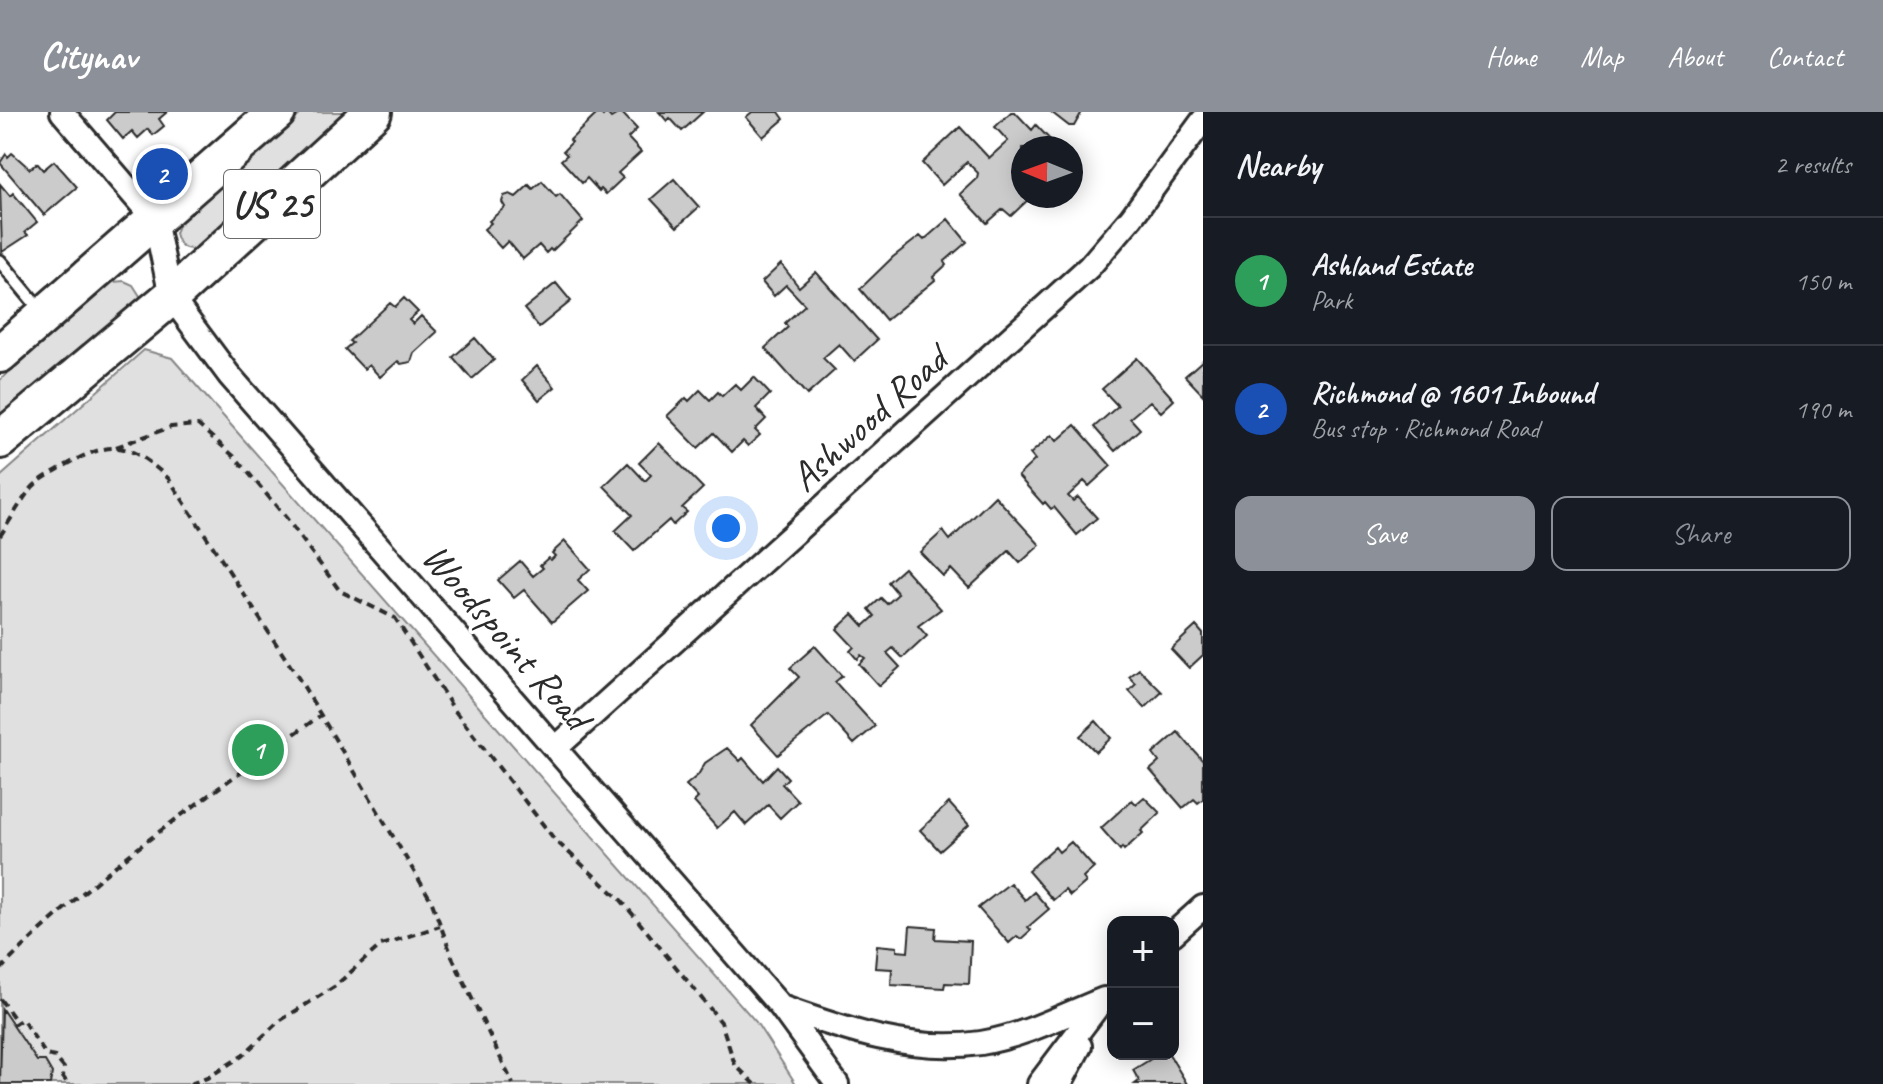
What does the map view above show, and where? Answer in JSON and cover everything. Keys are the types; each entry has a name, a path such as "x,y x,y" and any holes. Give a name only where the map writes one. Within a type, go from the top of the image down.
{"main road":[{"name":"US 25","path":"0,354 277,112"},
{"name":"US 25","path":"0,440 171,297 373,112"}],"street":[{"path":"62,112 155,220"},
{"name":"Ashwood Road","path":"557,747 1089,267 1131,218 1203,120"},
{"name":"Woodspoint Road","path":"155,220 171,297 229,375 781,1007 837,1084"},
{"path":"1179,929 1203,907"},
{"path":"781,1007 880,1038 944,1046 982,1043 1017,1034 1107,994"},
{"path":"1039,1084 1107,995"},
{"path":"1060,1084 1107,996"},
{"path":"781,1007 817,1084"}],"lane":[{"path":"0,261 45,316"}],"path":[{"path":"0,536 32,487 50,474 93,451 116,447 171,427 198,425 237,459 287,519 340,591 395,618 455,711 555,840 621,900 721,1022 735,1065 755,1084"},
{"path":"116,447 145,457 169,479 321,715 431,900 513,1084"},
{"path":"0,970 40,929 99,877 321,715"},
{"path":"190,1084 207,1078 242,1056 278,1022 334,987 381,945 440,926"},
{"path":"0,999 15,1024 22,1019 46,1055 55,1057 64,1068 63,1077 68,1084"}],"shaded area":[{"path":"303,112 353,112 199,249 180,244 175,233 179,223"},
{"path":"124,281 133,285 140,296 137,309 0,427 0,380 113,282"},
{"path":"144,350 172,358 756,1022 796,1084 0,1084 0,477"}],"building":[{"path":"115,112 167,112 159,119 164,126 153,135 148,129 138,138 132,131 123,139 107,120"},
{"path":"599,112 603,116 606,112 611,118 621,112 637,129 628,138 641,152 618,173 623,178 606,194 587,178 582,183 561,160 567,155 563,151 572,142 570,140"},
{"path":"659,112 703,112 682,131"},
{"path":"752,112 779,112 784,119 763,137 746,117"},
{"path":"1015,112 1032,130 1036,125 1047,136 1011,136 1011,208 1019,208 1011,216 1003,209 987,223 960,194 977,178 978,173 967,162 942,185 922,163 960,127 989,158 1008,141 995,127"},
{"path":"1051,112 1082,112 1074,126 1069,126"},
{"path":"12,153 30,169 37,163 43,170 54,161 77,187 44,215 0,163 6,154 8,157"},
{"path":"674,179 699,207 677,227 651,199"},
{"path":"542,181 556,197 560,194 583,221 552,251 550,249 546,253 539,245 523,259 508,241 501,248 484,229 505,207 502,202 504,196 510,194 516,197 529,185 533,189"},
{"path":"0,184 10,196 13,193 37,222 25,232 28,235 2,252"},
{"path":"948,219 967,242 944,262 946,265 933,277 935,280 886,320 860,289 893,257 920,236 924,240"},
{"path":"781,264 799,287 816,272 877,340 854,361 839,344 823,358 835,370 807,395 765,348 788,327 785,323 805,305 786,285 774,296 762,282"},
{"path":"556,283 571,301 539,327 524,309"},
{"path":"404,298 418,312 409,320 413,324 421,316 437,332 414,353 411,362 401,364 398,361 380,377 369,365 364,369 345,349 352,343 349,341 390,303 395,307"},
{"path":"475,338 494,360 472,379 453,357"},
{"path":"1137,358 1174,400 1161,412 1150,401 1130,418 1140,429 1115,451 1094,427 1118,406 1102,389"},
{"path":"1203,360 1203,395 1185,376"},
{"path":"537,366 555,387 539,400 522,380"},
{"path":"754,377 770,394 756,408 766,419 755,430 760,435 748,446 743,441 732,452 714,433 698,448 667,416 700,390 710,400 718,392 722,396 735,384 741,390"},
{"path":"1075,425 1111,466 1089,486 1084,481 1068,496 1073,501 1078,497 1097,518 1077,535 1054,507 1051,509 1045,502 1043,504 1018,476 1035,460 1030,454 1052,435 1057,441"},
{"path":"659,443 703,488 682,508 687,512 673,525 669,520 634,551 615,531 632,515 604,486 628,463 645,481 651,475 639,463"},
{"path":"995,496 1040,545 1020,563 1009,551 969,588 951,569 943,576 920,552 943,531 950,540"},
{"path":"565,541 590,569 578,580 588,591 552,622 524,590 514,598 498,580 520,561 533,576 543,568 540,565 555,556 552,553"},
{"path":"904,568 941,609 918,626 927,636 903,658 893,648 887,653 900,667 879,686 859,664 865,658 861,655 857,659 850,651 854,647 837,629 853,614 864,626 875,616 869,609 881,598 887,604 898,594 888,582"},
{"path":"1196,626 1203,634 1203,655 1189,668 1171,649"},
{"path":"815,646 842,676 835,682 875,726 854,744 828,715 778,755 751,725 799,677 790,668"},
{"path":"1139,669 1162,692 1145,708 1129,691 1136,684 1129,677"},
{"path":"1096,721 1111,738 1096,752 1080,736"},
{"path":"1178,732 1203,761 1203,799 1198,803 1194,799 1183,808 1150,770 1159,762 1153,754"},
{"path":"727,748 740,761 743,758 763,781 777,766 788,778 782,784 798,801 780,818 768,805 746,825 735,812 717,828 694,802 698,798 686,785 698,775 705,763"},
{"path":"1144,797 1160,813 1141,831 1143,833 1120,850 1101,828 1132,800 1136,804"},
{"path":"949,803 969,825 940,851 920,830"},
{"path":"1071,842 1094,868 1083,878 1086,882 1070,896 1065,890 1053,900 1028,871 1055,847 1059,852"},
{"path":"1010,883 1025,900 1034,892 1049,909 1028,927 1031,930 1021,939 1017,936 1009,943 978,908"},
{"path":"910,926 936,928 935,939 971,941 969,984 945,983 944,988 891,985 892,969 875,968 877,945 897,947 897,951 908,952"},
{"path":"2,1009 37,1061 45,1061 52,1073 50,1084 0,1084"},
{"path":"1149,1060 1173,1060 1187,1084 1135,1084 1139,1081 1133,1070"}],"place":[{"name":"Richmond @ 1601 Inbound","path":"162,174"},
{"name":"Ashland Estate","path":"258,750"}]}
